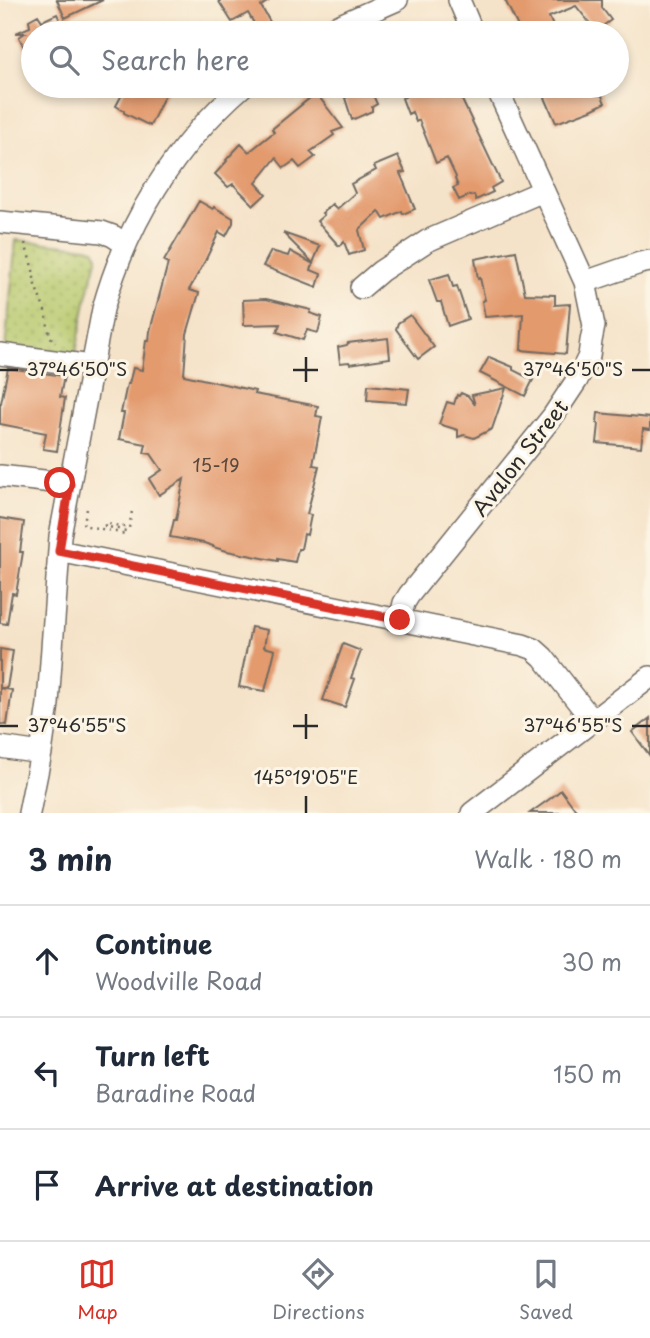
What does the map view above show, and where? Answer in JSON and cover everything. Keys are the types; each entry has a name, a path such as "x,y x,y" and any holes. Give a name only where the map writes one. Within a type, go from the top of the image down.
{"street":[{"path":"349,21 397,0"},
{"path":"459,0 468,21"},
{"path":"29,813 48,704 59,551 84,365 125,244 149,196 192,136 231,98"},
{"name":"Avalon Street","path":"400,620 409,595 553,416 589,356 594,326 585,282 501,98"},
{"path":"361,288 381,271 427,241 543,191"},
{"path":"0,222 102,232 125,244"},
{"path":"585,282 650,261"},
{"path":"0,355 84,365"},
{"path":"0,476 70,484"},
{"path":"59,551 523,645 534,649 543,657 592,720"},
{"path":"472,813 650,677"},
{"path":"0,747 41,753"}],"path":[{"path":"21,238 26,244 50,336 59,348 84,365"},
{"path":"87,509 83,525 125,534 125,531 104,526 105,523 129,528 132,511"}],"green space":[{"path":"16,240 87,247 94,249 97,254 75,357 5,349"}],"building":[{"path":"57,0 103,0 65,18"},
{"path":"218,0 270,0 261,6 269,21 253,21 248,13 231,21"},
{"path":"505,0 602,0 602,8 611,20 588,21 576,6 549,17 551,21 515,21"},
{"path":"57,14 60,21 42,21"},
{"path":"38,15 42,21 29,21 29,20"},
{"path":"120,98 163,98 150,126 116,106"},
{"path":"310,98 320,98 343,128 332,132 334,135 310,152 315,157 300,168 294,161 284,168 276,158 256,183 266,194 254,205 233,184 228,187 215,174 241,144 249,152 274,132 272,129"},
{"path":"345,98 374,98 377,104 372,107 372,111 352,120"},
{"path":"402,98 461,98 501,182 491,188 493,192 476,200 474,195 470,195 459,200 453,188 458,186 456,177 447,158 436,163 419,120 416,122 412,112 408,114"},
{"path":"545,98 603,98 605,103 556,123"},
{"path":"398,156 405,172 400,173 415,209 384,219 379,211 359,230 364,250 349,255 344,242 339,246 317,221 332,204 337,209 355,193 351,184 376,170 374,166"},
{"path":"199,201 233,218 233,223 226,236 219,232 189,290 199,293 187,334 184,375 255,391 254,394 318,406 316,416 322,417 313,465 319,466 307,514 311,515 307,535 304,534 295,562 227,551 204,543 170,537 184,479 159,495 149,479 162,470 151,454 144,453 146,444 119,439 127,384 133,368 142,370 146,341 149,341 168,263 164,261"},
{"path":"283,233 320,246 313,263"},
{"path":"271,251 288,256 290,251 313,264 311,270 321,274 317,287 263,266"},
{"path":"516,251 525,294 555,295 555,305 570,304 566,354 521,350 523,314 485,317 482,301 485,300 475,259"},
{"path":"449,274 453,287 457,286 468,319 448,326 441,302 437,302 429,280"},
{"path":"266,299 311,310 310,313 322,317 318,333 307,330 303,340 277,332 280,324 244,325 243,300"},
{"path":"410,315 434,347 418,359 396,329 398,323"},
{"path":"388,338 390,358 340,363 338,347 348,343"},
{"path":"489,357 513,367 513,370 533,380 525,396 480,373"},
{"path":"8,368 64,376 60,397 65,398 57,451 43,449 46,433 0,424 0,403"},
{"path":"368,385 409,389 407,403 367,400"},
{"path":"506,388 492,429 474,438 464,435 458,437 458,430 439,424 447,402 454,404 457,395 461,393 468,396 475,405 472,395"},
{"path":"598,413 650,418 650,430 643,429 641,447 597,443"},
{"path":"0,518 24,522 20,552 23,552 16,594 12,593 7,624 0,623"},
{"path":"251,627 267,630 264,647 275,650 265,691 239,687"},
{"path":"343,644 361,651 351,678 355,679 345,707 323,700"},
{"path":"0,649 13,651 7,688 0,688"},
{"path":"0,688 12,690 7,725 0,724"},
{"path":"650,718 650,756 632,732"},
{"path":"561,790 578,813 530,813 551,798"}],"route":[{"path":"60,483 70,484 59,551 400,620"}]}
